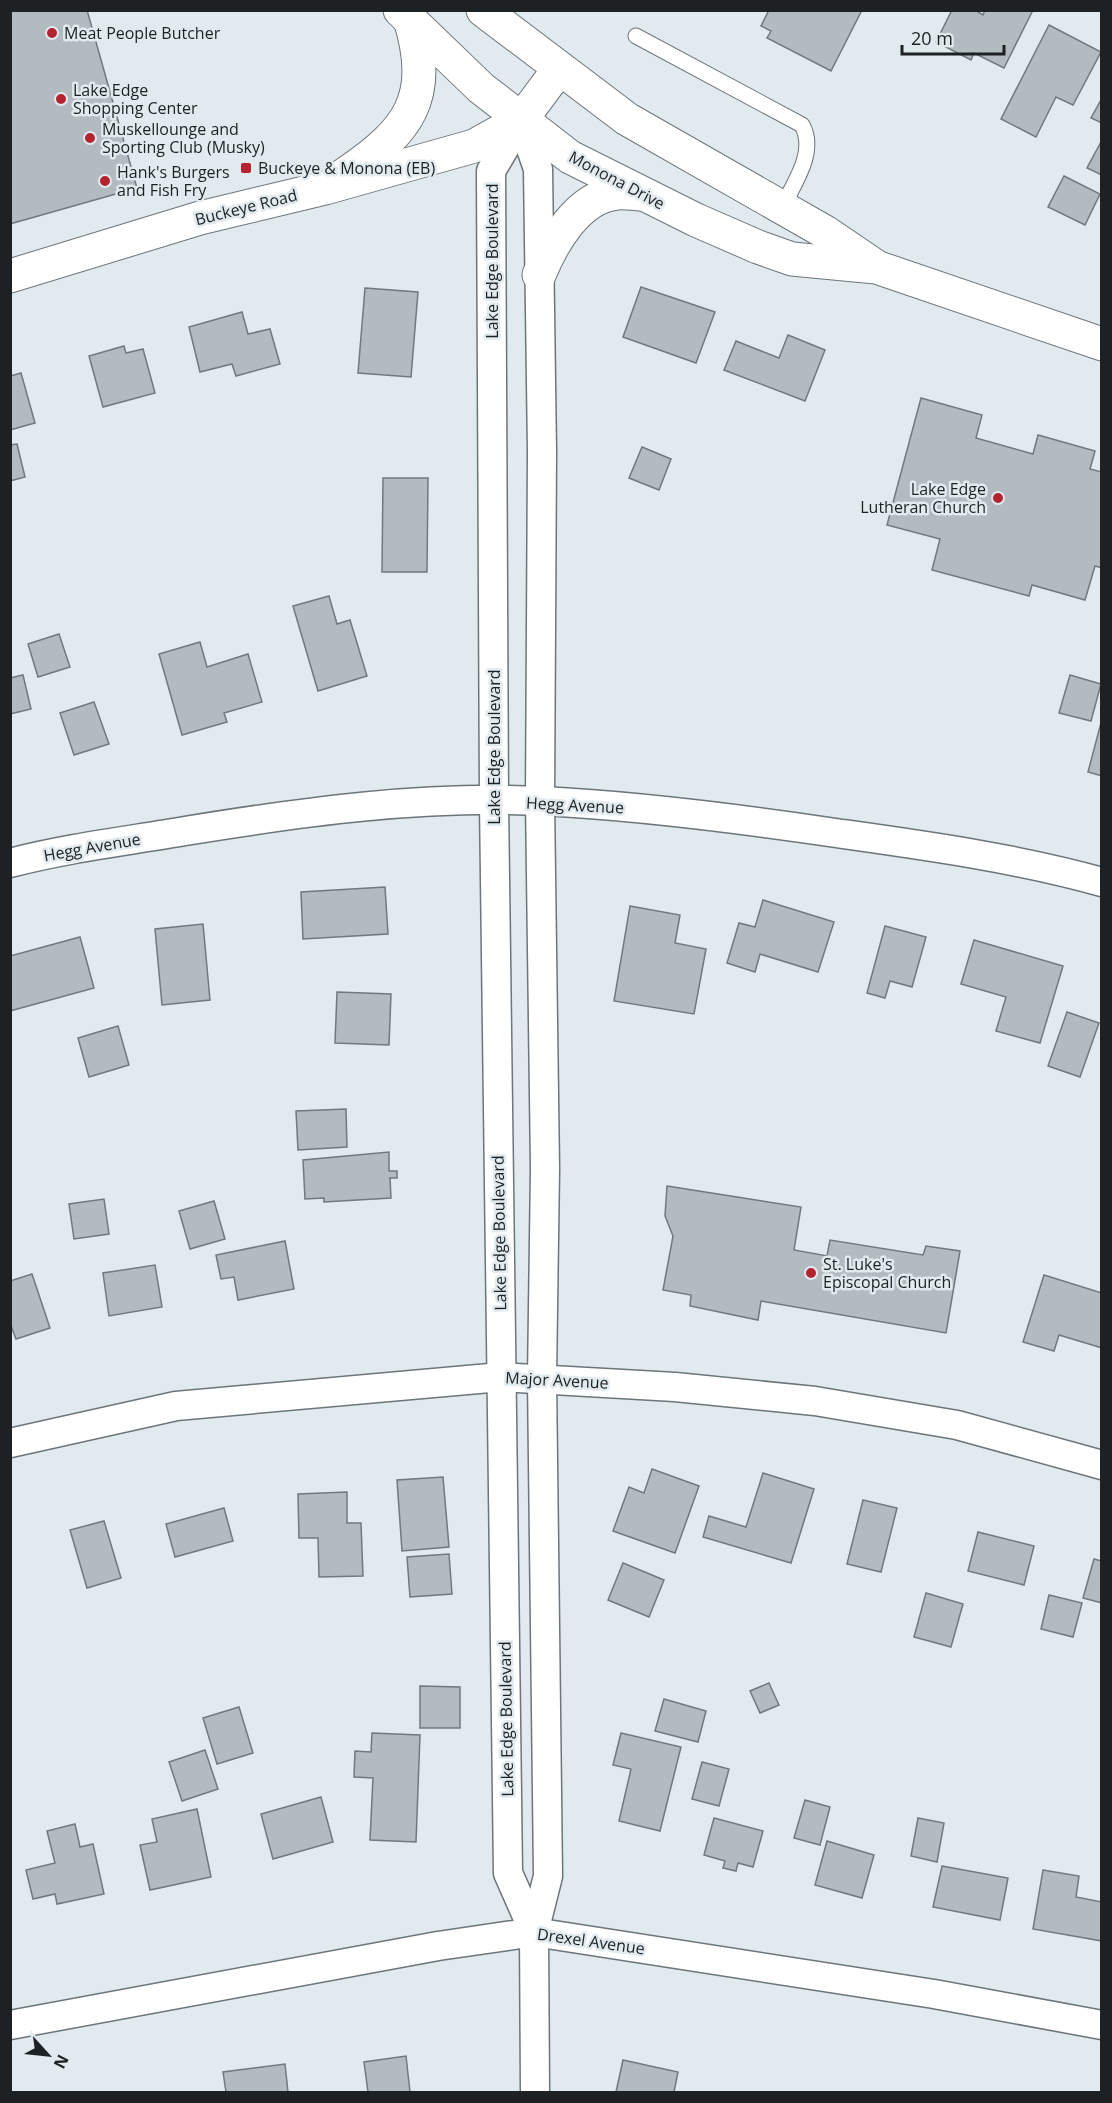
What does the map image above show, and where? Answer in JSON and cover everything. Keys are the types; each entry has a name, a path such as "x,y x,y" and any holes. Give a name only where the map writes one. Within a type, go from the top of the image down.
{"street":[{"name":"Monona Drive","path":"483,10 559,69 650,134 858,252 876,267"},
{"name":"Monona Drive","path":"405,15 481,88 520,120 570,157 641,194 758,247 792,259 876,267 1101,344"},
{"path":"325,188 379,149 401,128 412,109 420,73 420,58 405,15"},
{"name":"Buckeye Road","path":"10,276 200,218 325,188 474,146 520,120 559,69"},
{"name":"Lake Edge Boulevard","path":"520,120 538,169 542,452 540,801 545,1169 542,1378 549,1876 534,1932 535,2092"},
{"name":"Lake Edge Boulevard","path":"520,120 491,171 494,802 508,1873 534,1932"},
{"path":"539,275 549,249 568,223 589,205 616,193 641,194"},
{"name":"Hegg Avenue","path":"10,863 50,853 240,822 397,803 540,801 688,812 954,849 1064,871 1101,882"},
{"name":"Major Avenue","path":"10,1443 176,1406 501,1377 675,1387 815,1401 957,1425 1101,1464"},
{"name":"Drexel Avenue","path":"10,2025 438,1946 534,1932 934,1994 1101,2025"}],"lane":[{"path":"636,36 802,124 809,141 805,158 782,208"}],"building":[{"name":"Lake Edge Shopping Center","path":"10,10 87,10 137,188 10,224"},
{"path":"769,10 862,10 831,71 767,38 771,31 761,26"},
{"path":"952,10 975,10 983,15 985,10 1033,10 1004,68 974,53 971,60 936,42"},
{"path":"1049,25 1101,52 1073,105 1056,97 1036,137 1001,119"},
{"path":"1102,98 1102,123 1091,118"},
{"path":"1102,140 1102,175 1087,168"},
{"path":"1064,176 1100,194 1085,225 1048,207"},
{"path":"641,287 715,312 696,363 623,337"},
{"path":"365,288 418,292 411,377 358,373"},
{"path":"242,312 248,334 270,329 280,364 236,376 232,364 200,372 189,327"},
{"path":"788,335 825,350 805,401 724,370 736,341 779,358"},
{"path":"124,346 126,353 143,349 155,393 103,407 89,356"},
{"path":"21,373 35,423 10,430 10,376"},
{"name":"Lake Edge Lutheran Church","path":"921,398 982,415 976,438 1033,454 1038,435 1095,451 1090,469 1102,472 1102,568 1095,566 1085,600 1032,585 1029,596 932,570 940,539 887,525"},
{"path":"17,444 25,477 10,481 10,445"},
{"path":"642,447 671,459 659,490 629,478"},
{"path":"383,478 428,478 427,572 382,572"},
{"path":"329,596 337,624 350,620 367,676 318,691 293,606"},
{"path":"59,634 70,667 38,677 28,644"},
{"path":"200,642 207,667 248,654 262,702 224,713 227,722 182,735 159,654"},
{"path":"23,675 31,709 10,714 10,678"},
{"path":"1070,675 1101,684 1091,721 1059,713"},
{"path":"94,702 109,744 74,755 60,713"},
{"path":"1102,719 1102,776 1088,772"},
{"path":"385,887 388,934 303,939 301,892"},
{"path":"763,900 834,922 818,972 760,954 755,972 727,963 739,923 755,927"},
{"path":"630,906 680,915 675,943 706,949 694,1014 614,1001"},
{"path":"203,924 210,1000 162,1005 155,929"},
{"path":"885,926 926,937 912,987 890,981 885,998 867,993"},
{"path":"80,937 94,988 10,1011 10,956"},
{"path":"974,940 1063,966 1040,1043 996,1031 1006,997 961,984"},
{"path":"337,992 391,994 389,1045 335,1043"},
{"path":"1067,1012 1099,1023 1080,1077 1048,1066"},
{"path":"118,1026 129,1065 89,1077 78,1038"},
{"path":"346,1109 347,1147 298,1150 296,1111"},
{"path":"389,1152 389,1171 397,1171 397,1178 390,1178 391,1198 324,1202 324,1198 305,1199 303,1160"},
{"name":"St. Luke's Episcopal Church","path":"667,1186 801,1207 794,1250 827,1256 830,1240 923,1255 926,1246 960,1251 946,1333 761,1301 758,1320 690,1306 691,1295 663,1290 673,1236 665,1216"},
{"path":"104,1199 109,1234 74,1239 69,1204"},
{"path":"214,1201 225,1239 190,1249 179,1211"},
{"path":"285,1241 294,1289 238,1300 234,1277 221,1279 216,1255"},
{"path":"155,1265 162,1307 109,1316 103,1273"},
{"path":"32,1274 50,1328 16,1339 10,1323 10,1281"},
{"path":"1044,1275 1102,1293 1102,1348 1059,1335 1054,1351 1023,1342"},
{"path":"652,1469 699,1486 675,1553 613,1531 629,1487 644,1493"},
{"path":"763,1473 814,1489 791,1563 703,1537 709,1516 746,1527"},
{"path":"443,1477 449,1547 402,1551 397,1480"},
{"path":"347,1492 347,1523 361,1523 363,1576 319,1577 318,1538 299,1538 298,1494"},
{"path":"863,1500 897,1508 881,1572 847,1564"},
{"path":"224,1508 233,1541 175,1557 166,1524"},
{"path":"104,1521 121,1578 87,1588 70,1530"},
{"path":"978,1532 1034,1546 1024,1585 968,1571"},
{"path":"449,1554 452,1594 410,1597 407,1557"},
{"path":"1094,1559 1102,1561 1102,1603 1083,1598"},
{"path":"623,1563 664,1580 649,1617 608,1600"},
{"path":"926,1593 963,1604 951,1647 914,1637"},
{"path":"1049,1595 1082,1603 1073,1637 1041,1629"},
{"path":"769,1683 779,1705 760,1713 750,1691"},
{"path":"420,1686 460,1687 460,1728 420,1728"},
{"path":"664,1699 706,1711 698,1742 655,1731"},
{"path":"239,1707 253,1753 217,1764 203,1718"},
{"path":"372,1733 420,1735 416,1842 370,1840 373,1778 354,1777 355,1751 371,1752"},
{"path":"621,1733 681,1747 660,1831 619,1821 631,1769 613,1765"},
{"path":"205,1750 218,1789 182,1801 169,1762"},
{"path":"702,1762 729,1769 719,1806 692,1799"},
{"path":"321,1797 333,1842 273,1859 261,1814"},
{"path":"805,1800 830,1807 820,1845 794,1838"},
{"path":"197,1809 211,1877 150,1890 140,1845 157,1842 152,1819"},
{"path":"714,1818 763,1831 753,1867 738,1863 736,1871 723,1868 725,1861 704,1855"},
{"path":"918,1818 944,1823 937,1862 911,1856"},
{"path":"75,1824 80,1847 93,1844 104,1894 57,1904 55,1894 33,1899 26,1870 55,1863 47,1831"},
{"path":"827,1841 874,1855 862,1898 815,1885"},
{"path":"942,1866 1008,1878 1000,1920 933,1907"},
{"path":"1043,1870 1079,1876 1076,1897 1102,1902 1102,1941 1033,1929"},
{"path":"406,2056 410,2092 368,2092 364,2062"},
{"path":"623,2060 678,2072 674,2092 616,2092"},
{"path":"285,2064 288,2092 226,2092 223,2072"}],"place":[{"name":"Meat People Butcher","path":"52,33"},
{"name":"Lake Edge Shopping Center","path":"61,99"},
{"name":"Muskellounge and Sporting Club (Musky)","path":"90,138"},
{"name":"Buckeye & Monona (EB)","path":"246,168"},
{"name":"Hank's Burgers and Fish Fry","path":"105,181"},
{"name":"Lake Edge Lutheran Church","path":"998,498"},
{"name":"St. Luke's Episcopal Church","path":"811,1273"}]}
